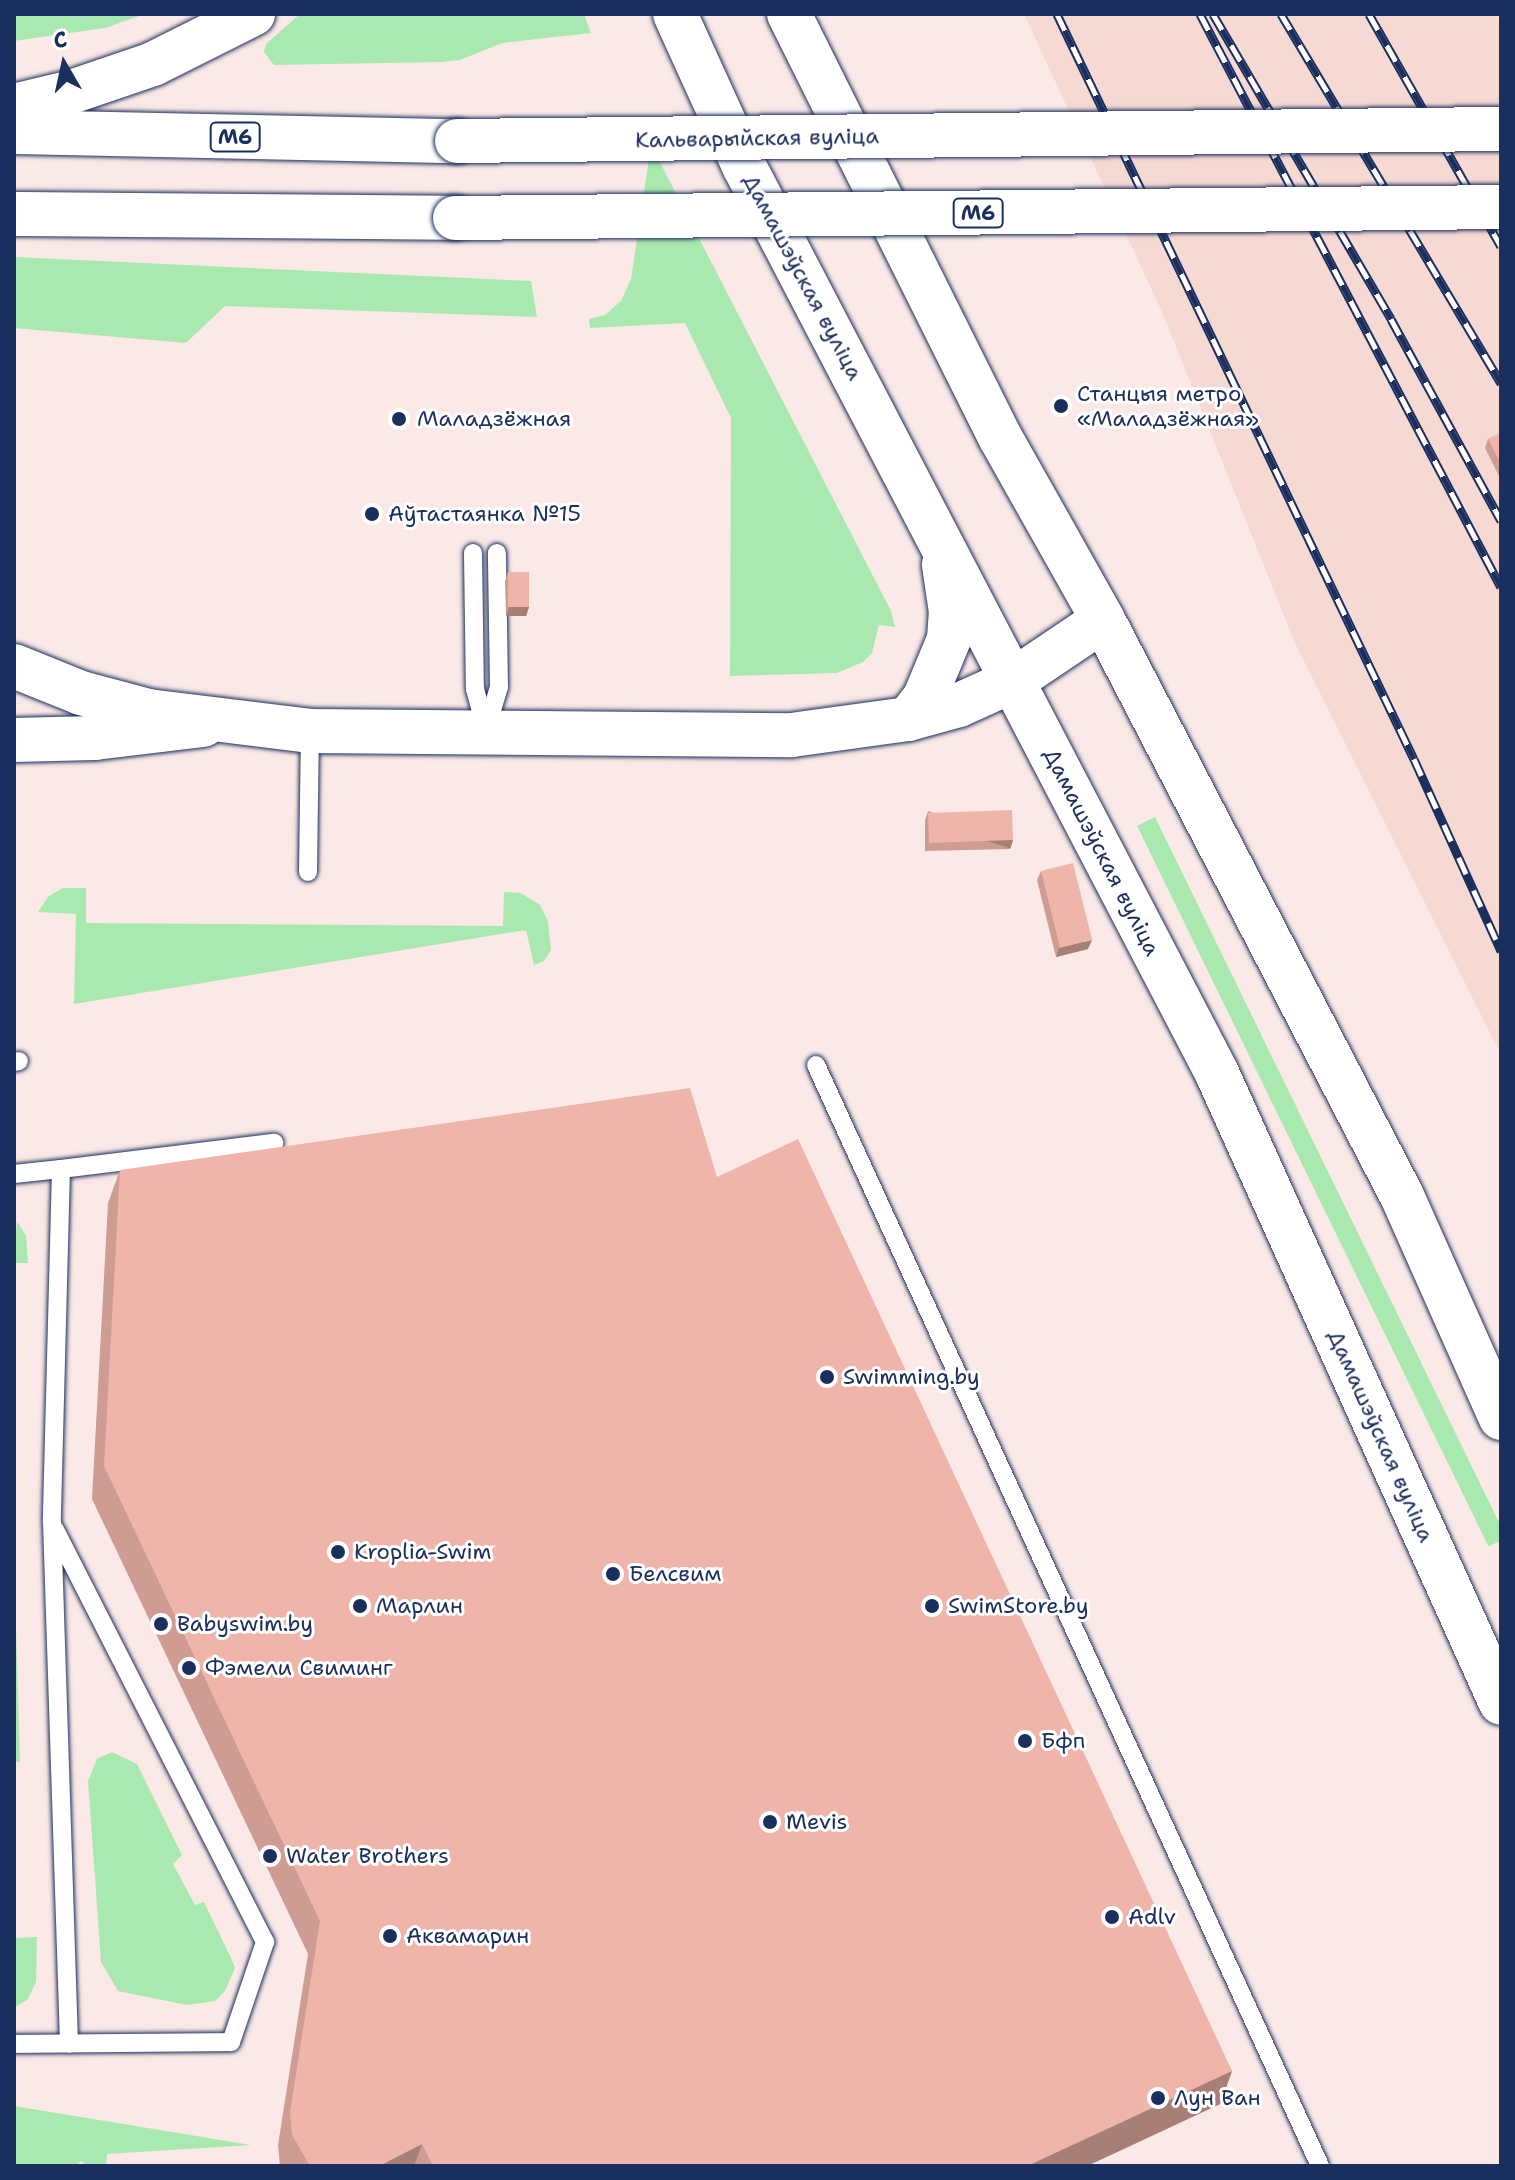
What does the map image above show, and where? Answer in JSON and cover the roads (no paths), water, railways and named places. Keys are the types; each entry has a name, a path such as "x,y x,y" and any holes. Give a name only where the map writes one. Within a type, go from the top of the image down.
{"main road":[{"path":"14,106 81,89 153,64 253,14"},
{"name":"Дамашэўская вуліца","path":"675,14 744,166 1216,1071 1501,1703"},
{"path":"789,14 1000,437 1103,620 1402,1196 1501,1418"},
{"name":"Кальварыйская вуліца","path":"14,132 457,141 1501,129"},
{"name":"М6","path":"14,214 455,218 1501,207"},
{"path":"908,719 925,697 949,639 947,579 935,530"},
{"path":"14,666 81,693 148,711 310,731 486,730 792,735 908,719 959,705 1014,680 1103,620"},
{"path":"14,740 95,738 223,722"}],"lane":[{"path":"473,553 475,689 486,730"},
{"path":"486,730 499,687 497,553"},
{"path":"308,872 310,731"},
{"path":"816,1065 1320,2166"},
{"path":"14,1174 274,1143"},
{"path":"61,1169 52,1522 69,2044"},
{"path":"14,2044 231,2042 265,1942 52,1522"}],"railway":[{"path":"1057,14 1414,759 1501,951"},
{"path":"1200,14 1501,587"},
{"path":"1213,14 1391,319 1501,521"},
{"path":"1281,14 1501,383"},
{"path":"1369,14 1501,246"}],"place":[{"name":"Станцыя метро «Маладзёжная»","path":"1061,406"},
{"name":"Маладзёжная","path":"399,419"},
{"name":"Аўтастаянка №15","path":"372,514"},
{"name":"Swimming.by","path":"827,1377"},
{"name":"Kroplia-Swim","path":"338,1552"},
{"name":"Белсвим","path":"613,1574"},
{"name":"Марлин","path":"360,1606"},
{"name":"SwimStore.by","path":"932,1606"},
{"name":"Babyswim.by","path":"161,1624"},
{"name":"Фэмели Свиминг","path":"189,1668"},
{"name":"Бфп","path":"1025,1741"},
{"name":"Mevis","path":"770,1822"},
{"name":"Water Brothers","path":"270,1856"},
{"name":"Adlv","path":"1112,1917"},
{"name":"Аквамарин","path":"390,1936"},
{"name":"Лун Ван","path":"1158,2098"}]}
